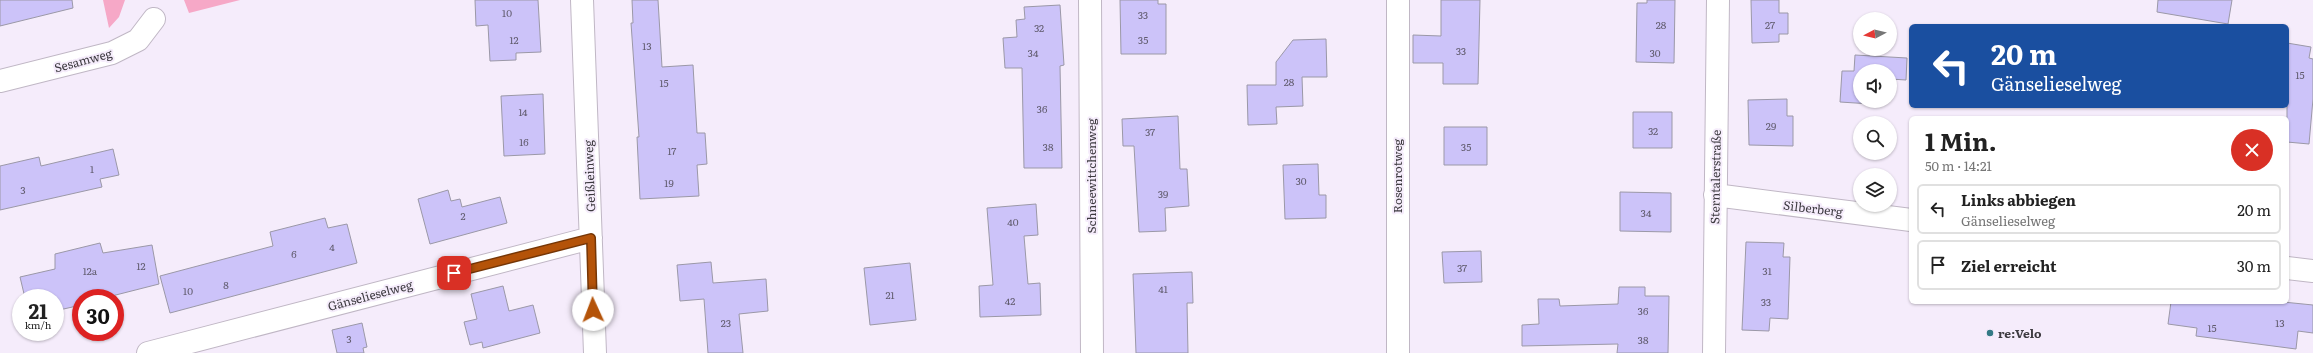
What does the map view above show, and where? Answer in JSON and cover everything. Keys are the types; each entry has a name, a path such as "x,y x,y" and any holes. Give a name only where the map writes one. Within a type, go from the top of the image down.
{"street":[{"name":"Geißleinweg","path":"582,0 595,353"},
{"name":"Schneewittchenweg","path":"1090,0 1092,353"},
{"name":"Rosenrotweg","path":"1398,0 1398,353"},
{"name":"Sterntalerstraße","path":"1714,353 1718,0"},
{"name":"Sesamweg","path":"0,81 112,53 138,40 154,18"},
{"name":"Silberberg","path":"1715,195 1909,220"},
{"name":"Gänselieselweg","path":"148,353 591,238"},
{"path":"2289,268 2313,272"}],"shaded area":[{"path":"103,0 125,0 119,17 109,28"},
{"path":"184,0 240,0 189,13"}],"building":[{"path":"0,0 72,0 73,8 0,26"},
{"path":"475,0 538,0 541,52 516,53 516,60 490,61 488,25 476,26"},
{"path":"632,0 658,0 662,67 693,65 697,133 705,133 707,164 697,165 699,196 640,199 637,137 639,137 631,23 633,23"},
{"path":"1120,0 1158,0 1158,4 1166,4 1166,54 1121,54"},
{"path":"1441,0 1480,0 1478,84 1443,84 1443,63 1413,63 1413,35 1441,36"},
{"path":"1647,0 1675,0 1674,63 1636,62 1637,3 1647,3"},
{"path":"1751,0 1779,0 1779,13 1788,13 1788,34 1779,34 1779,42 1752,43"},
{"path":"2158,0 2232,0 2228,24 2157,12"},
{"path":"1060,5 1064,65 1060,66 1062,168 1024,168 1022,68 1005,68 1003,38 1017,37 1016,20 1025,19 1024,7"},
{"path":"1326,39 1327,77 1302,77 1303,106 1276,107 1277,124 1248,125 1247,85 1276,85 1276,62 1293,40"},
{"path":"2289,43 2311,47 2309,58 2313,59 2313,99 2309,144 2289,142 2289,116 2287,116 2287,108 2289,108"},
{"path":"1855,56 1907,58 1906,80 1897,79 1897,64 1854,64"},
{"path":"1842,71 1853,71 1853,103 1840,102"},
{"path":"543,94 545,154 504,156 501,96"},
{"path":"1787,99 1787,116 1793,116 1793,146 1749,145 1748,100"},
{"path":"1633,112 1672,112 1672,148 1633,148"},
{"path":"1178,116 1180,169 1187,169 1189,206 1165,208 1166,231 1139,232 1134,146 1123,146 1122,119"},
{"path":"1444,127 1487,127 1487,165 1444,165"},
{"path":"113,149 119,175 100,179 102,187 0,210 0,166 39,157 41,166"},
{"path":"1318,164 1319,195 1326,195 1326,218 1285,219 1283,165"},
{"path":"448,190 451,201 460,199 462,207 500,197 507,223 430,244 418,199"},
{"path":"1620,192 1671,193 1671,232 1620,231"},
{"path":"1036,204 1038,235 1024,236 1028,284 1040,283 1041,315 980,317 979,286 993,285 987,208"},
{"path":"325,218 328,228 347,224 357,263 170,313 160,276 273,246 270,232"},
{"path":"1746,242 1784,243 1783,257 1790,257 1788,319 1770,318 1769,331 1742,330"},
{"path":"100,243 103,253 152,245 159,284 124,293 124,289 72,289 72,307 64,309 64,289 23,289 20,277 55,269 55,254"},
{"path":"1481,251 1482,282 1444,283 1442,252"},
{"path":"711,262 713,283 766,279 768,311 739,314 743,353 708,353 704,299 680,301 677,265"},
{"path":"910,263 916,320 870,325 864,268"},
{"path":"1192,272 1193,303 1187,303 1188,353 1136,353 1133,274"},
{"path":"503,286 509,311 533,305 540,333 483,348 482,342 470,345 464,322 477,319 471,294"},
{"path":"1619,287 1645,287 1645,296 1669,296 1668,353 1617,353 1618,344 1522,346 1522,325 1539,324 1538,299 1559,299 1560,306 1618,304"},
{"path":"2289,303 2313,305 2313,333 2298,331 2296,349 2196,336 2197,328 2168,324 2171,304 2289,304"},
{"path":"362,323 367,347 363,348 364,353 337,353 332,330"}],"place":[{"name":"re:Velo","path":"1990,333"}],"route":[{"path":"454,273 591,238 593,310"}]}
